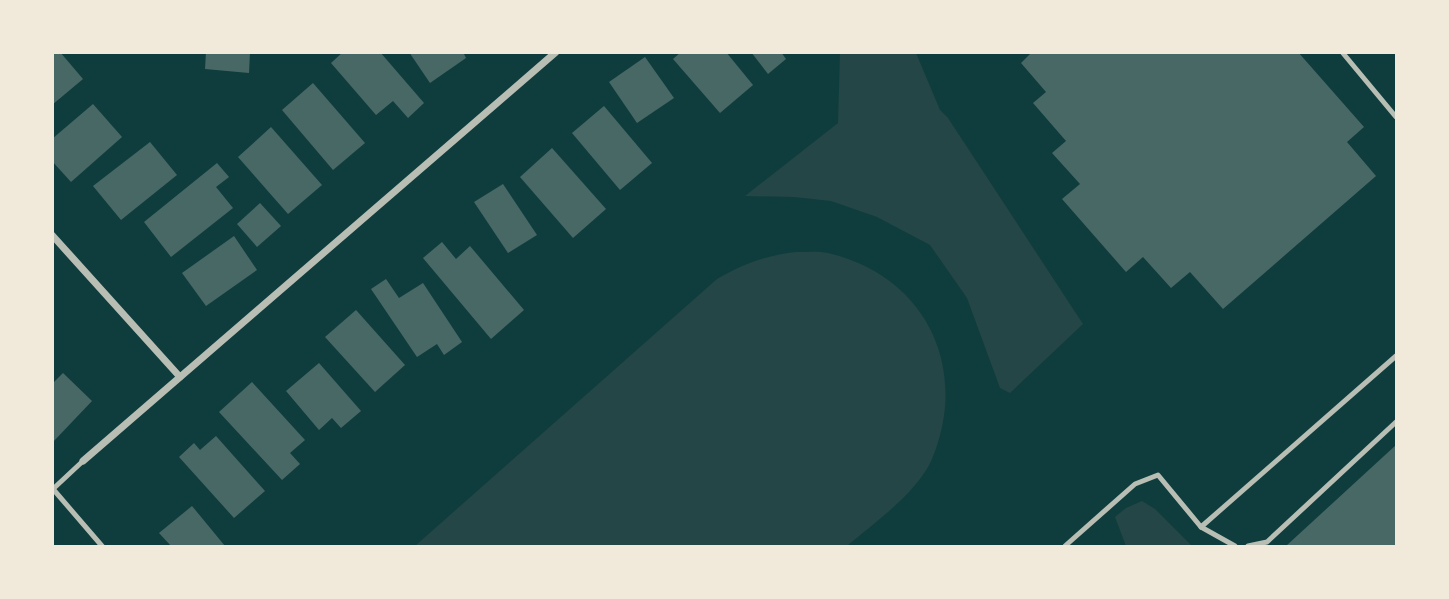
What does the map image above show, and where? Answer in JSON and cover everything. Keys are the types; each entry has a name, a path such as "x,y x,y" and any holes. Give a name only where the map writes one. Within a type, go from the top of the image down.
{"street":[{"path":"83,461 556,52"},
{"path":"52,236 180,377"}],"lane":[{"path":"1342,52 1396,117"},
{"path":"1201,527 1396,356"},
{"path":"1248,547 1267,542 1396,422"},
{"path":"83,461 53,489 102,547"},
{"path":"1065,547 1135,484 1158,475 1201,527 1235,547"}],"shaded area":[{"path":"840,53 916,53 940,110 948,118 1083,324 1010,393 1000,388 967,298 930,245 877,217 831,201 745,196 838,123"},
{"path":"796,252 828,253 862,265 891,282 914,304 931,330 942,360 946,392 942,425 932,459 906,495 847,546 415,546 717,279 755,261"},
{"path":"1142,501 1155,509 1192,546 1126,546 1115,517 1126,508"}],"building":[{"path":"60,52 83,79 52,105 52,54"},
{"path":"206,52 250,52 249,73 205,69"},
{"path":"343,52 380,52 424,103 408,118 393,101 376,115 331,63"},
{"path":"409,52 463,52 466,58 430,83"},
{"path":"681,52 726,52 753,85 720,113 673,59"},
{"path":"751,52 781,52 786,59 768,74"},
{"path":"1032,52 1298,52 1364,127 1347,142 1376,176 1223,309 1190,272 1171,288 1143,257 1126,272 1062,199 1080,184 1052,153 1066,141 1033,103 1046,92 1021,63"},
{"path":"645,57 674,98 637,123 609,82"},
{"path":"313,83 365,143 333,170 282,110"},
{"path":"93,104 122,137 71,182 52,161 52,139"},
{"path":"604,106 652,163 620,190 572,133"},
{"path":"271,127 322,185 288,214 238,157"},
{"path":"150,142 177,175 121,220 93,186"},
{"path":"552,148 606,209 573,238 520,177"},
{"path":"217,163 229,177 216,187 233,208 171,257 144,222"},
{"path":"503,184 537,235 508,253 474,202"},
{"path":"260,203 281,226 257,247 237,224"},
{"path":"234,236 257,270 206,306 182,273"},
{"path":"442,242 456,259 470,246 524,310 491,339 423,258"},
{"path":"386,279 399,298 423,283 462,342 444,355 437,344 417,357 371,289"},
{"path":"356,310 405,365 375,392 325,337"},
{"path":"319,363 361,411 341,428 332,418 319,430 286,391"},
{"path":"63,373 92,401 52,443 52,384"},
{"path":"252,382 305,440 290,453 300,464 282,480 219,412"},
{"path":"216,436 265,491 234,518 179,457 194,443 200,450"},
{"path":"1396,445 1396,546 1286,546"},
{"path":"192,506 225,546 171,546 159,533"}]}
